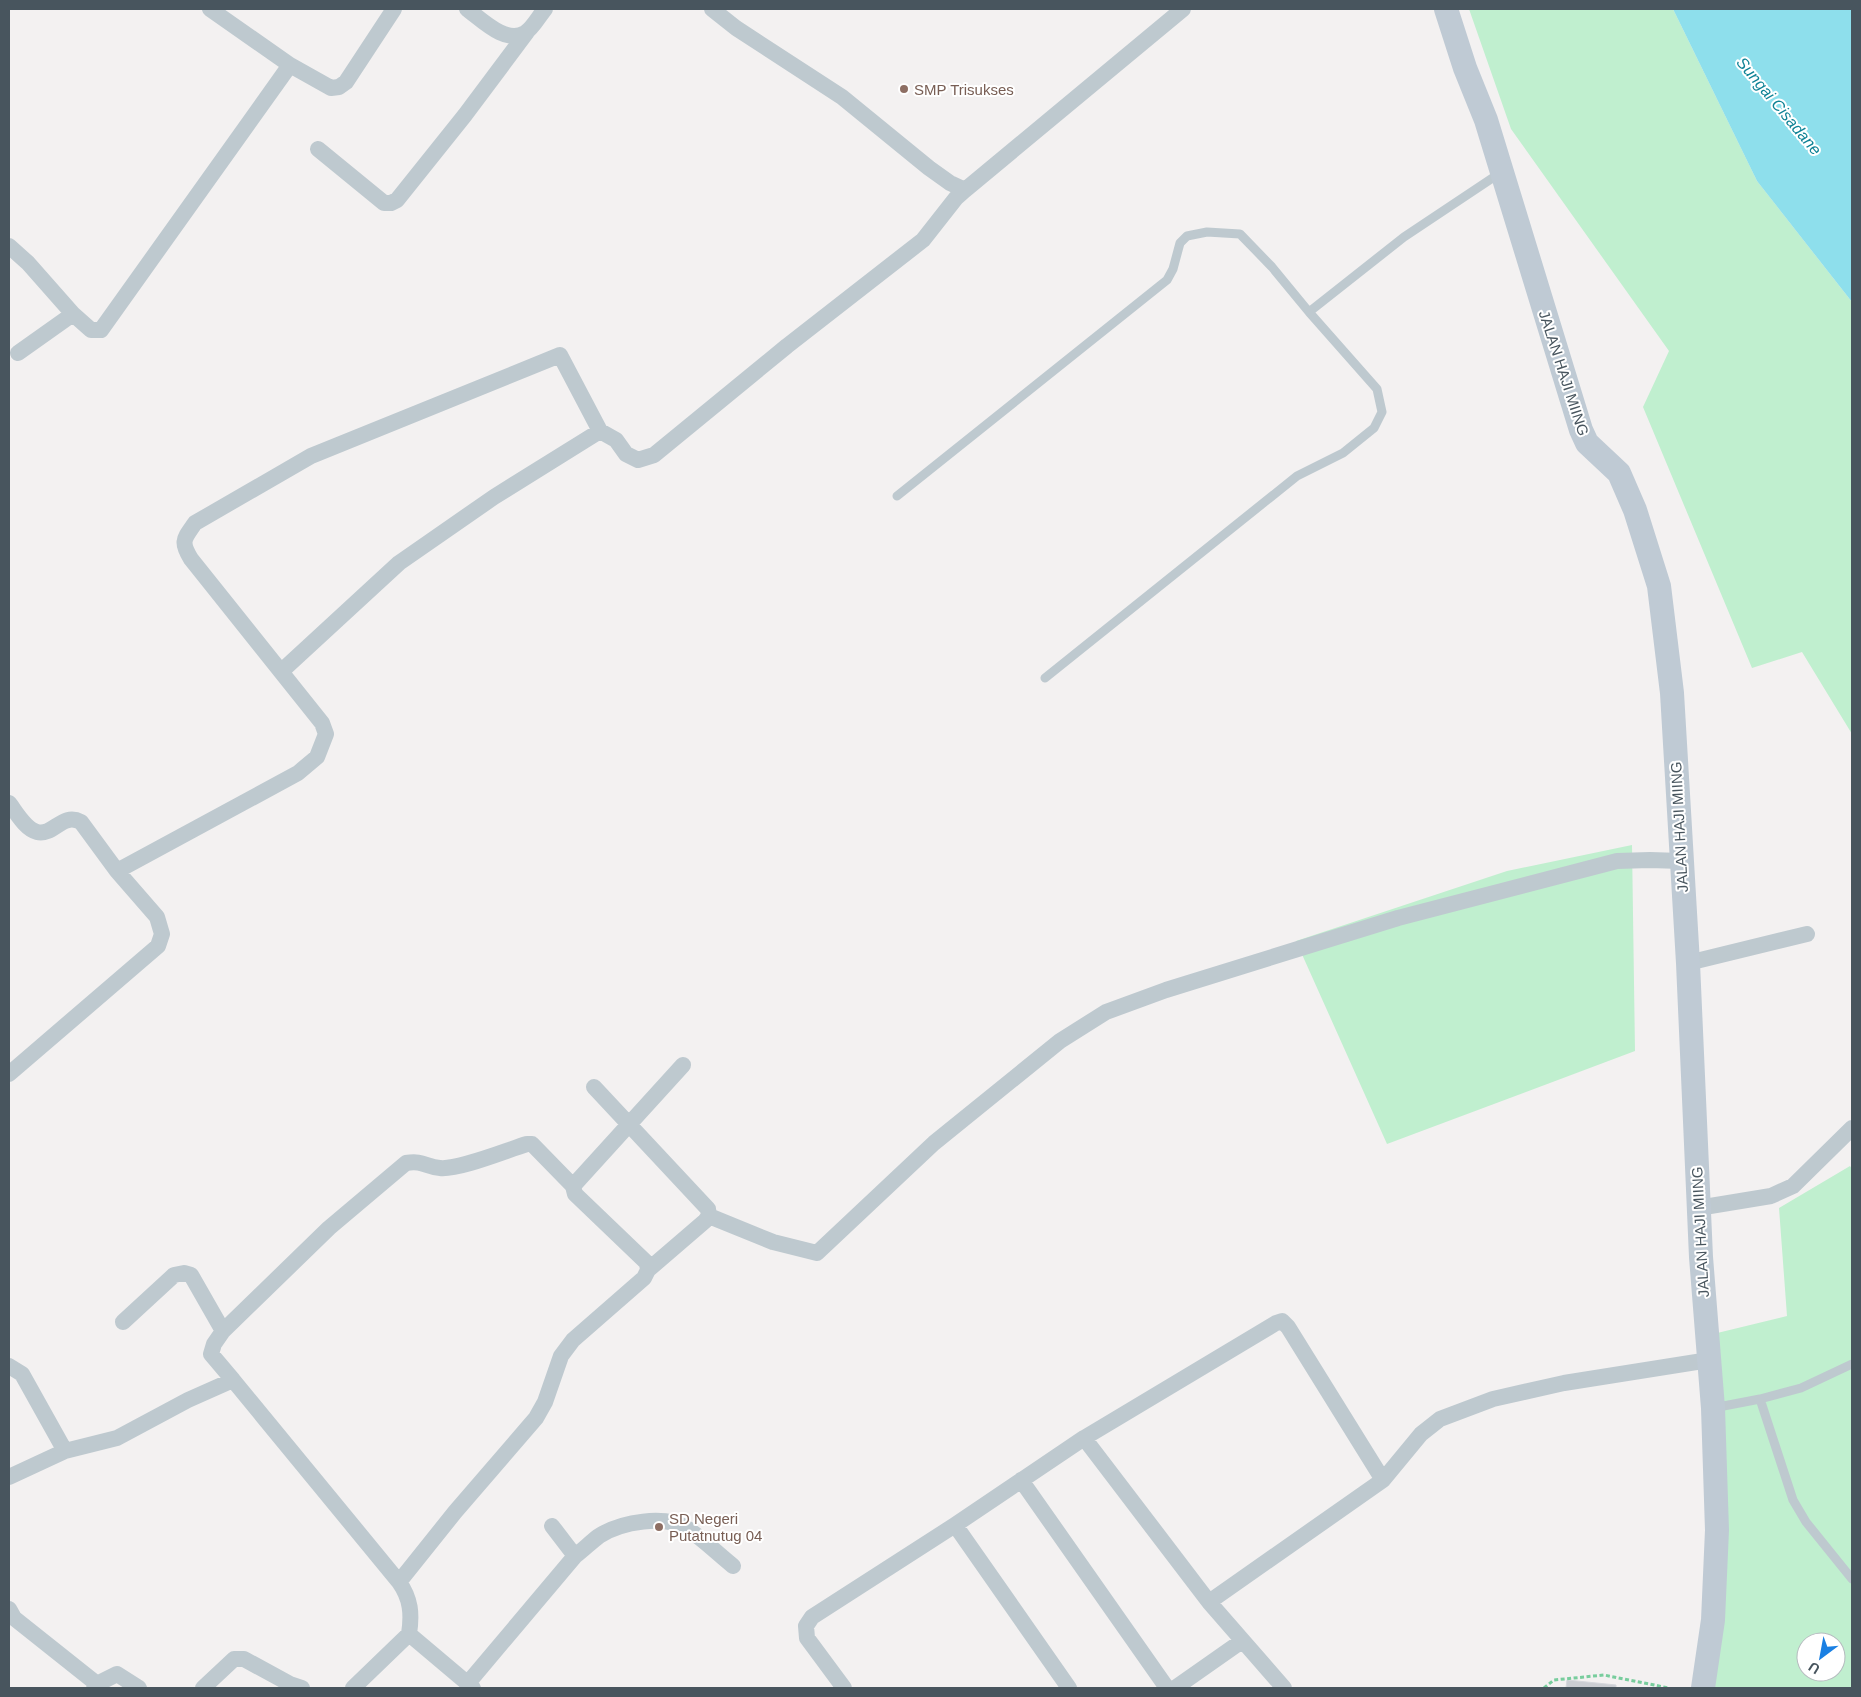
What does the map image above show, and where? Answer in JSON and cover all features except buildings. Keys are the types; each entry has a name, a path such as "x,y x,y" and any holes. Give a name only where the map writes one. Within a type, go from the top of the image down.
{"main road":[{"name":"JALAN HAJI MIING","path":"1446,9 1486,120 1581,430 1587,443 1619,473 1627,489 1659,586 1672,693 1688,963 1698,1208 1713,1408 1717,1530 1713,1620 1703,1688"}],"street":[{"path":"210,9 290,65 331,88 339,87 346,82 394,9"},
{"path":"467,9 508,36 518,37 526,32"},
{"path":"318,149 384,203 391,203 397,200 465,115 545,9"},
{"path":"712,9 736,28 842,97 929,168 950,183 964,190"},
{"path":"117,871 298,773 317,757 326,734 322,724 184,548 184,538 195,523 311,456 560,354 600,431 616,440 626,454 638,460 654,455 786,346 923,240 964,190 1183,9"},
{"path":"9,246 28,262 73,314 91,330 101,330 290,65"},
{"path":"18,353 73,314"},
{"path":"283,674 285,668 399,563 494,497 600,431"},
{"path":"9,803 27,826 37,832 47,831 70,818 81,822 117,871 157,917 162,934 158,946 9,1074"},
{"path":"709,1216 773,1242 817,1253 934,1143 1060,1041 1106,1012 1166,990 1398,918 1588,868 1617,861 1681,861"},
{"path":"1688,963 1807,934"},
{"path":"573,1186 683,1065"},
{"path":"399,1582 455,1512 536,1418 545,1402 561,1356 573,1340 644,1278 648,1270 709,1216 708,1209 594,1087"},
{"path":"1698,1208 1772,1196 1793,1186 1852,1128"},
{"path":"353,1688 409,1634 412,1616 408,1594 212,1354 214,1344 222,1331 329,1228 406,1163 417,1161 441,1168 464,1165 527,1144 532,1144 573,1186 576,1194 647,1263 648,1270"},
{"path":"123,1322 174,1275 184,1273 192,1275 222,1331"},
{"path":"844,1688 807,1638 806,1626 812,1616 955,1525 1084,1438 1276,1323 1282,1321 1288,1327 1383,1480"},
{"path":"1209,1602 1383,1480 1421,1434 1440,1419 1493,1399 1564,1383 1709,1360"},
{"path":"9,1366 22,1374 65,1451"},
{"path":"9,1476 65,1451 117,1438 188,1400 233,1380"},
{"path":"1084,1438 1209,1602 1284,1688"},
{"path":"1021,1480 1167,1688"},
{"path":"409,1634 471,1686 575,1556 599,1536 619,1526 660,1521 676,1524 687,1528 733,1566"},
{"path":"955,1525 1069,1688"},
{"path":"552,1526 575,1556"},
{"path":"9,1610 14,1618 96,1686 117,1674 139,1688"},
{"path":"1175,1688 1242,1640"},
{"path":"203,1688 234,1659 238,1658 244,1659 290,1684 302,1688"}],"lane":[{"path":"1309,312 1404,238 1502,172"},
{"path":"897,496 1167,280 1174,269 1180,243 1187,236 1207,232 1240,234 1272,267 1377,389 1382,412 1374,428 1343,453 1297,476 1045,678"},
{"path":"1713,1408 1760,1399 1801,1388 1852,1364"},
{"path":"1760,1399 1782,1460 1793,1500 1806,1522 1852,1579"}],"path":[{"path":"1544,1688 1554,1680 1604,1675 1669,1688"}],"green space":[{"path":"1469,9 1673,9 1757,181 1852,302 1852,734 1802,652 1752,668 1643,407 1669,351 1511,129"},
{"path":"1632,845 1635,1051 1387,1144 1296,941 1507,871"},
{"path":"1850,1166 1852,1169 1852,1688 1707,1688 1709,1335 1787,1316 1779,1208"}],"water":[{"name":"Sungai Cisadane","path":"1673,9 1852,9 1852,302 1757,181"}],"place":[{"name":"SMP Trisukses","path":"904,89"},
{"name":"SD Negeri Putatnutug 04","path":"659,1527"}]}
